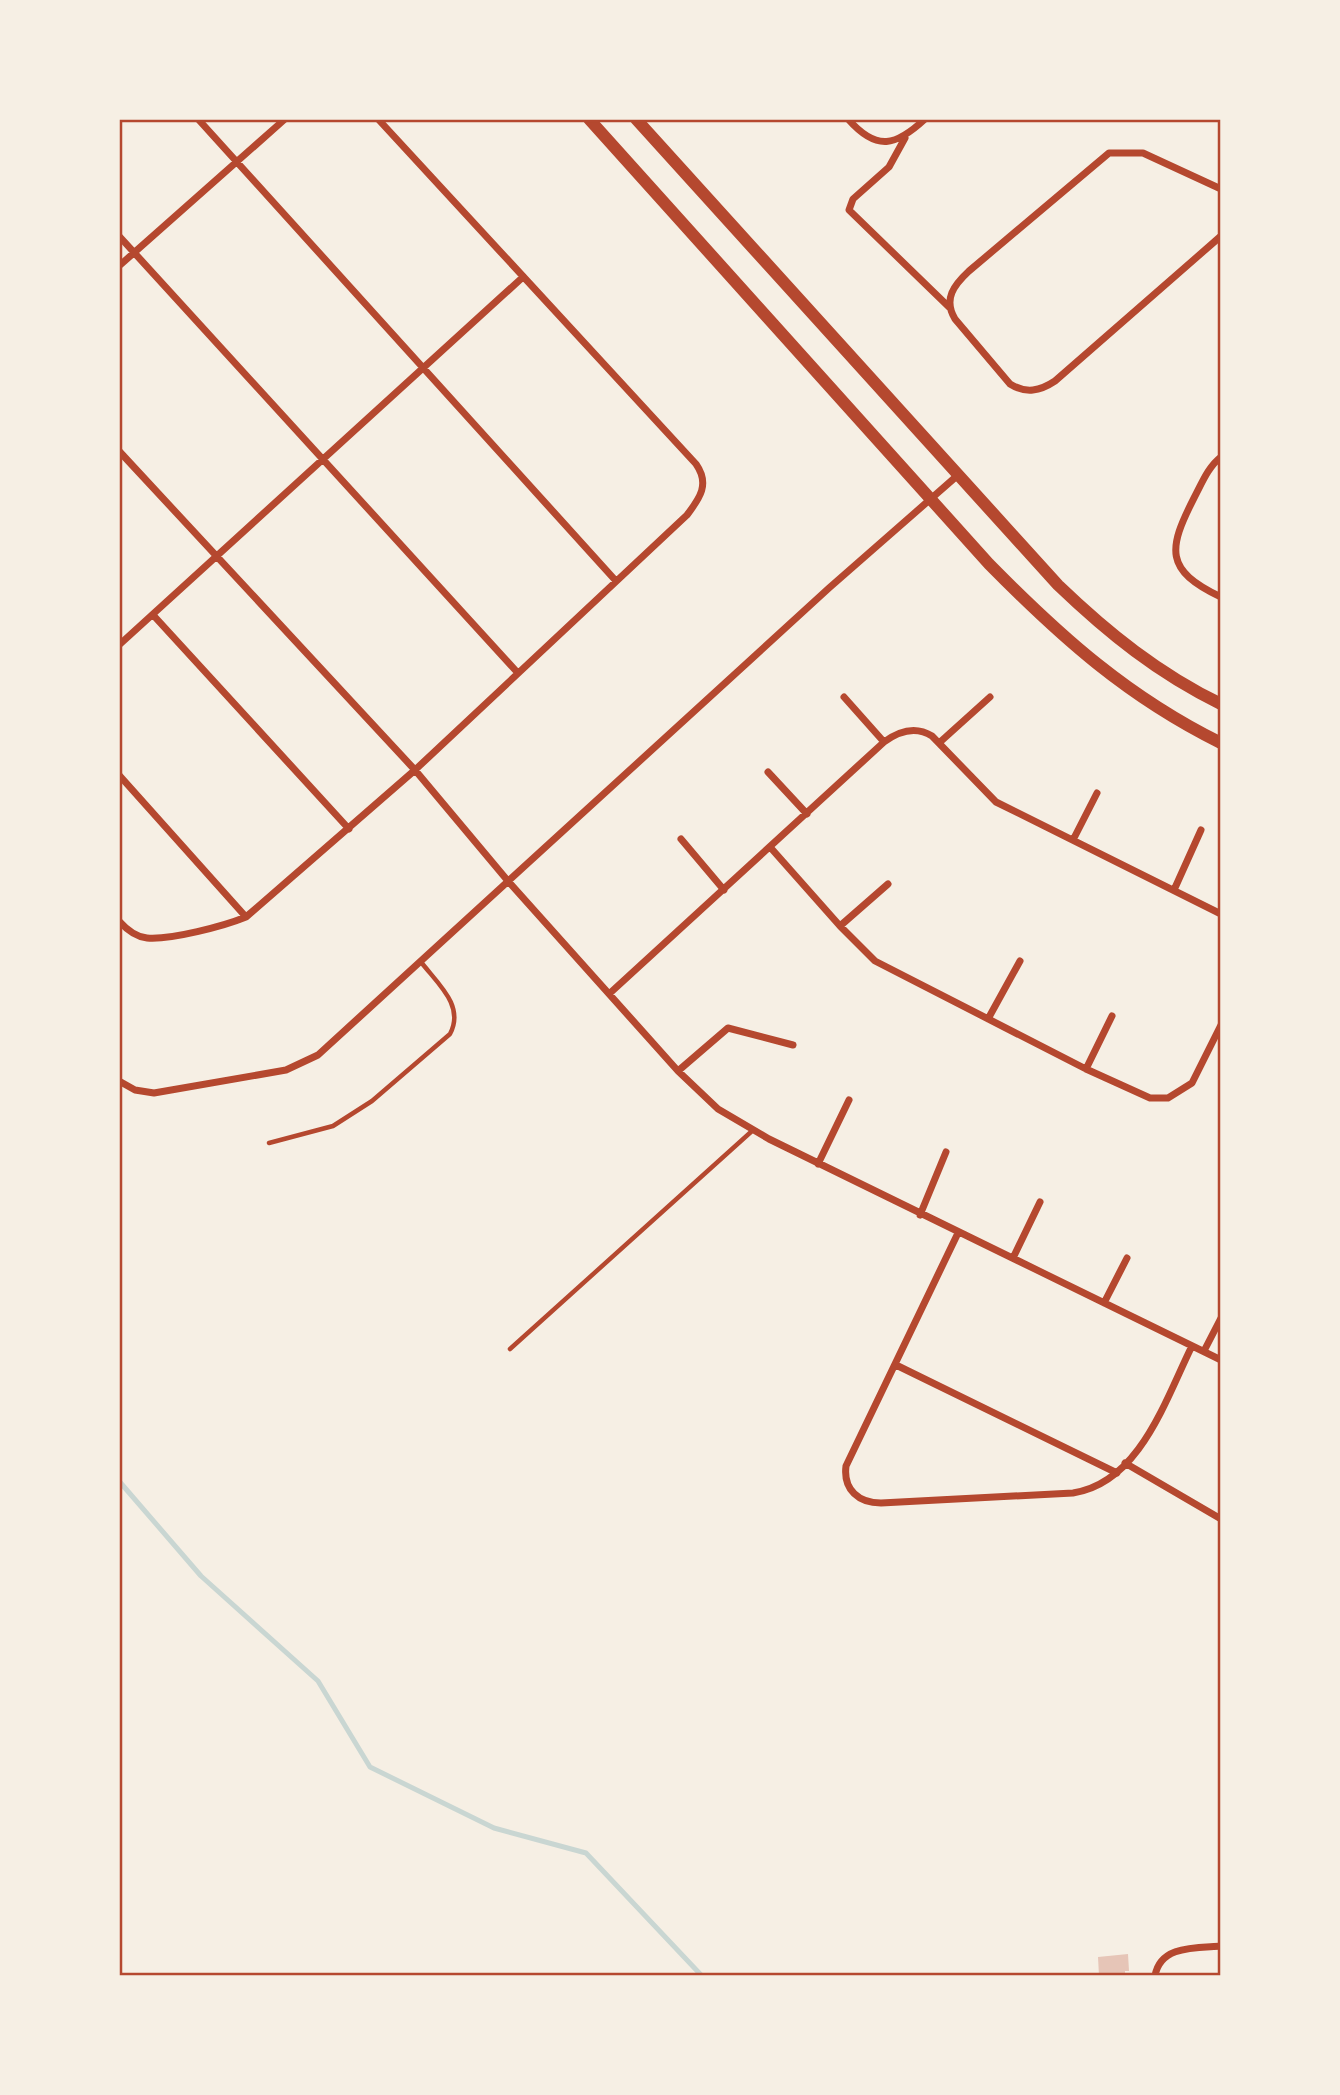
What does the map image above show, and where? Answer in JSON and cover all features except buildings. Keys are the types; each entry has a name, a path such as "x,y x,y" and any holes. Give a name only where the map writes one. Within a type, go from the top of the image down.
{"street":[{"path":"198,119 616,581"},
{"path":"119,266 285,119"},
{"path":"119,921 136,935 149,938 225,925 246,917 415,771 517,672 687,515 704,490 704,478 696,464 378,119"},
{"path":"589,119 989,564 1069,643 1147,702 1221,743"},
{"path":"636,119 1058,585 1120,642 1173,678 1221,705"},
{"path":"848,119 866,137 880,141 905,138"},
{"path":"925,119 905,138 889,167 853,199 849,210 950,308 955,319 1010,384 1022,390 1038,390 1055,381 1221,236"},
{"path":"950,308 951,292 969,271 1109,153 1143,153 1221,189"},
{"path":"119,236 320,460 517,672"},
{"path":"119,645 154,617 216,555 423,370 523,276"},
{"path":"119,451 415,771 508,881 708,1101 752,1131 1221,1360"},
{"path":"1221,457 1210,468 1180,526 1174,550 1176,562 1185,575 1221,597"},
{"path":"119,1081 135,1090 154,1093 299,1065 329,1047 508,881 958,475"},
{"path":"154,617 349,829"},
{"path":"844,697 884,742"},
{"path":"939,743 990,697"},
{"path":"609,994 884,742 904,732 927,733 996,802 1221,914"},
{"path":"768,772 807,814"},
{"path":"119,775 246,917"},
{"path":"1073,840 1097,793"},
{"path":"1174,890 1201,830"},
{"path":"681,839 724,890"},
{"path":"770,847 840,926 883,966 1086,1069 1150,1098 1168,1098 1192,1083 1221,1025"},
{"path":"840,926 888,884"},
{"path":"988,1019 1020,961"},
{"path":"1086,1069 1112,1016"},
{"path":"678,1071 727,1028 793,1045"},
{"path":"818,1164 849,1100"},
{"path":"920,1214 946,1152"},
{"path":"1013,1258 1040,1202"},
{"path":"958,1233 846,1466 846,1481 850,1490 864,1501 881,1503 1073,1493 1090,1489 1117,1473 1146,1438 1192,1346"},
{"path":"1104,1303 1126,1258"},
{"path":"1204,1351 1221,1318"},
{"path":"896,1365 1117,1473"},
{"path":"1125,1463 1221,1519"},
{"path":"1155,1976 1160,1963 1172,1952 1221,1946"}],"lane":[{"path":"270,1143 333,1126 372,1101 450,1034 456,1022 456,1009 421,962"},
{"path":"510,1349 752,1131"}],"waterway":[{"path":"119,1481 201,1576 318,1681 370,1767 494,1828 586,1853 702,1976"}]}
